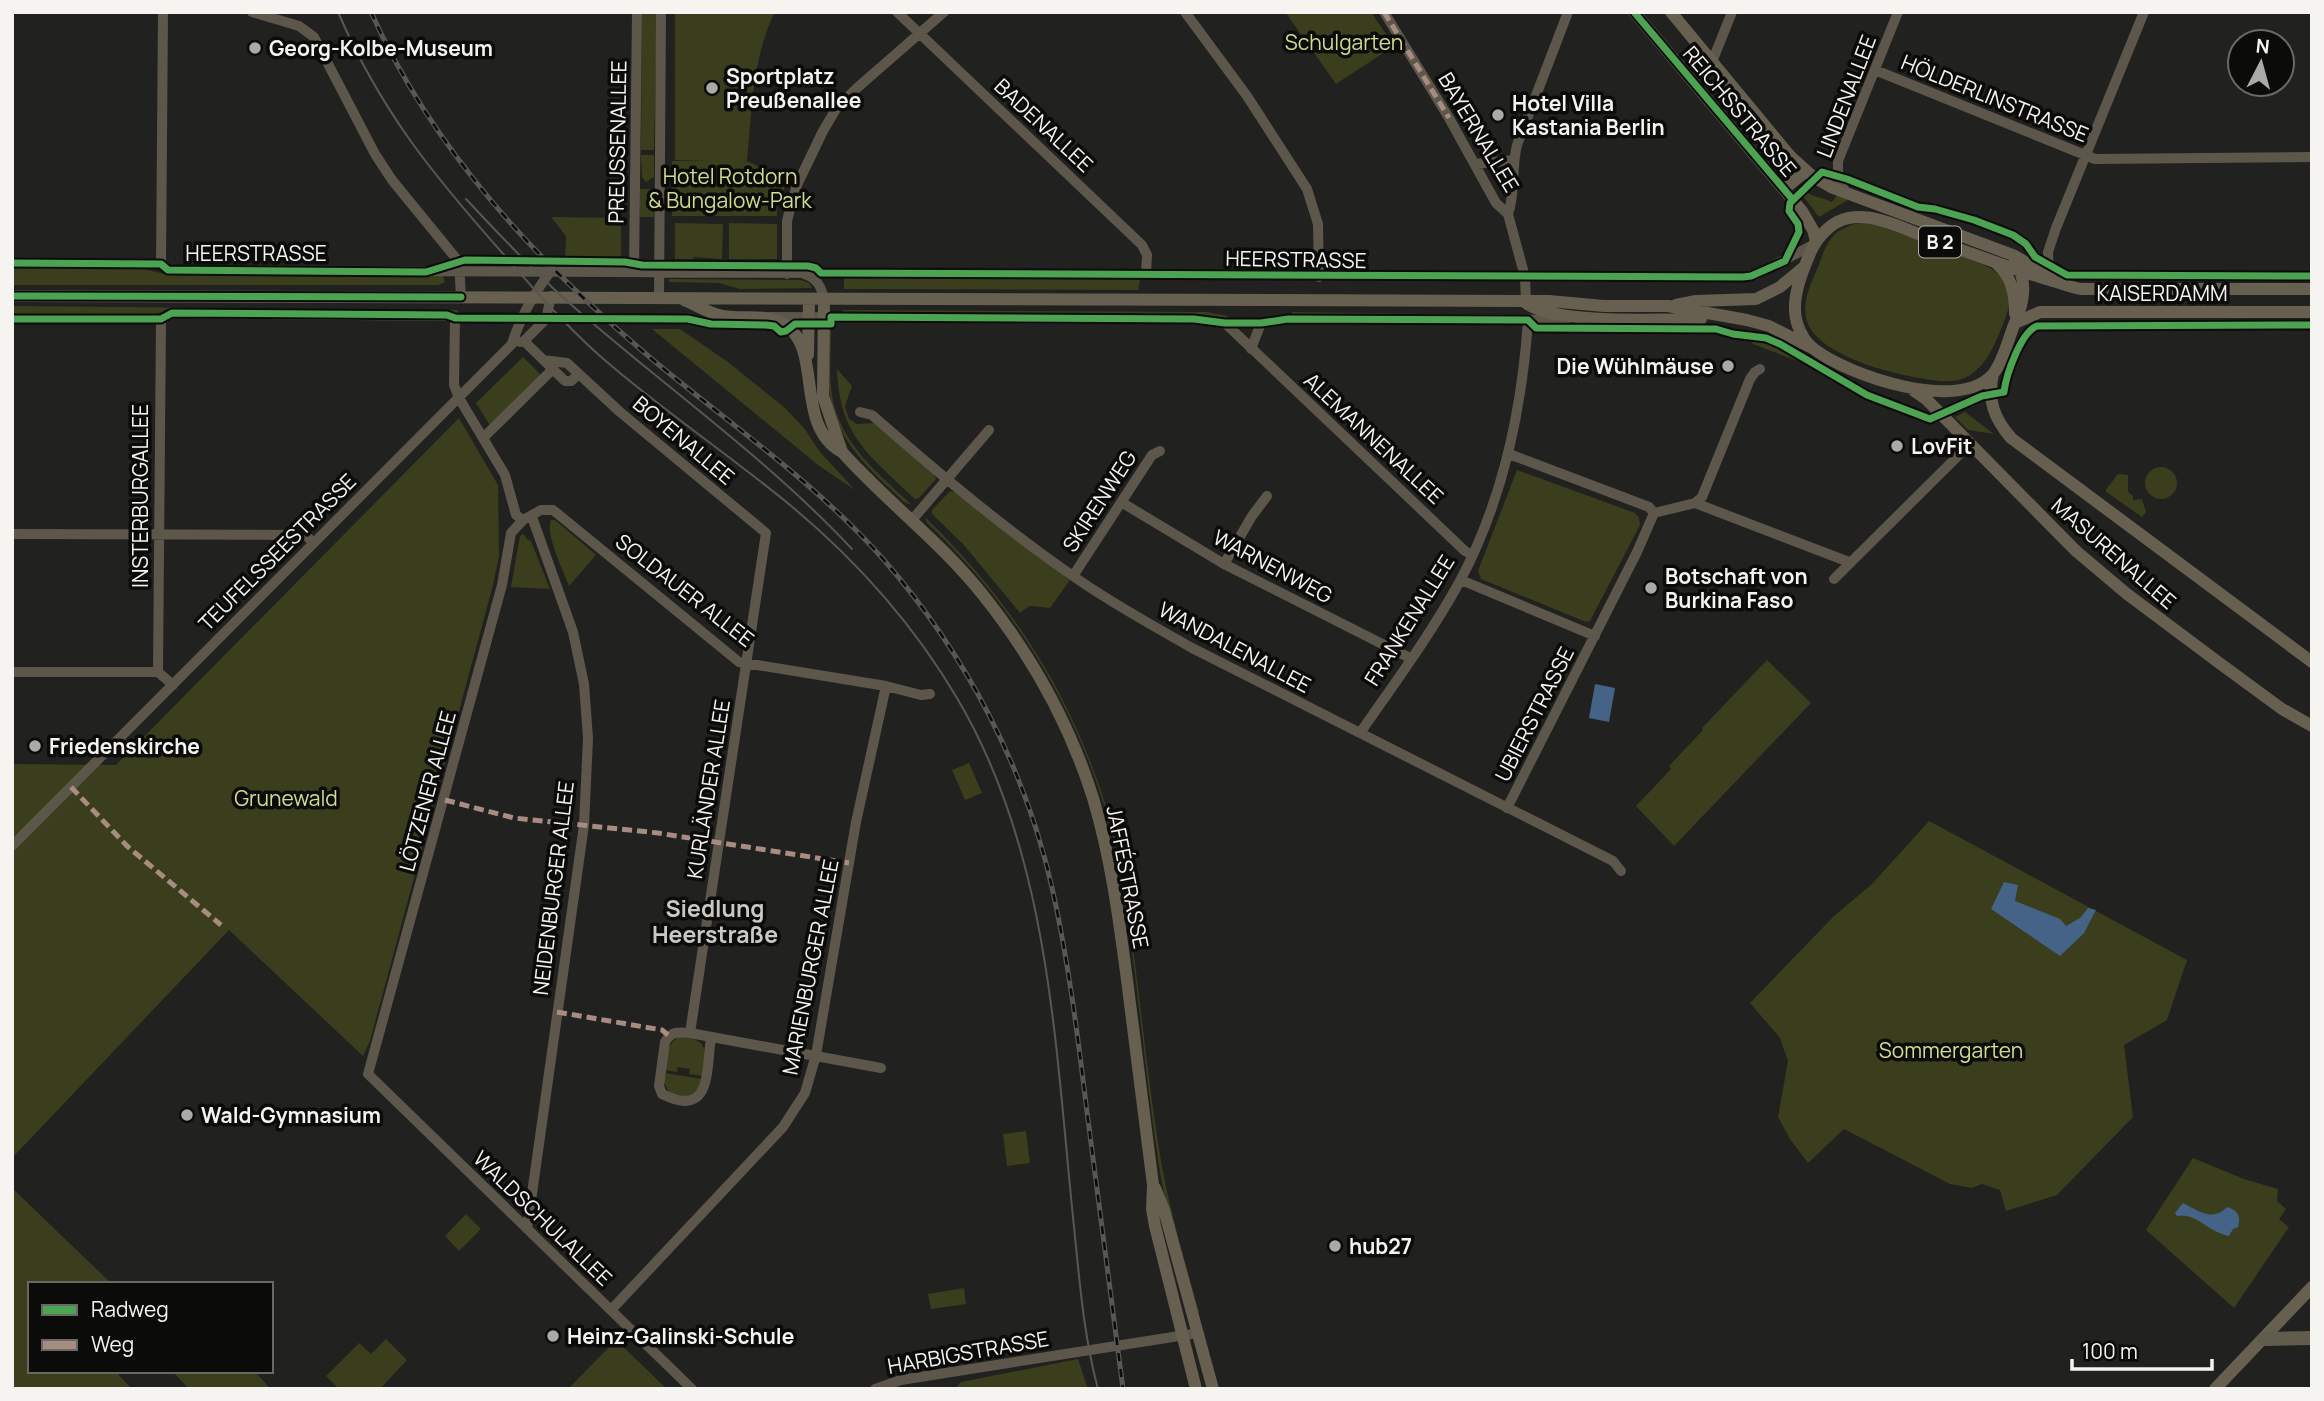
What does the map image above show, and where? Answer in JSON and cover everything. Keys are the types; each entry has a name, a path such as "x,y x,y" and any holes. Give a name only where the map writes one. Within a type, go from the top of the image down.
{"highway":[{"path":"2264,1339 2312,1338"}],"main road":[{"name":"REICHSSTRASSE","path":"1634,12 1784,188 1808,219 1815,242"},
{"name":"REICHSSTRASSE","path":"1671,12 1806,172 1846,193 2013,255"},
{"path":"1784,188 1806,172"},
{"name":"B 2","path":"1804,267 1815,242 1833,224 1857,217 1872,218 2021,271"},
{"path":"1993,374 2024,299 2021,271 2013,255"},
{"name":"KAISERDAMM","path":"2013,255 2054,279"},
{"path":"1996,264 2006,274 2012,286 2015,323"},
{"path":"1804,267 1795,314 1800,329 1812,348"},
{"name":"HEERSTRASSE","path":"12,296 461,296 526,300 551,296 824,300 1549,301 1604,306 1668,306 1696,301 1756,299 1780,287 1804,267"},
{"name":"KAISERDAMM","path":"2021,271 2081,289 2312,289"},
{"name":"HEERSTRASSE","path":"681,298 717,315 766,317"},
{"name":"JAFFÉSTRASSE","path":"809,299 809,392 815,414 832,447 842,452 965,573 1023,650 1056,708 1086,779 1112,875 1153,1185 1152,1209 1155,1226 1196,1389"},
{"name":"JAFFÉSTRASSE","path":"824,300 823,396 842,452"},
{"name":"HEERSTRASSE","path":"1526,303 1537,310 1599,318 1730,318"},
{"name":"HEERSTRASSE","path":"1668,306 1769,326 1812,348"},
{"name":"KAISERDAMM","path":"2015,323 2040,312 2312,312"},
{"name":"JAFFÉSTRASSE","path":"766,317 780,322 795,333 801,344 807,369"},
{"name":"B 2","path":"1812,348 1850,370 1910,388 1957,390 1974,385 1993,374"},
{"name":"MASURENALLEE","path":"1993,374 1990,395 1993,410 2002,428 2011,438 2312,662"},
{"name":"MASURENALLEE","path":"1910,388 1926,399 2067,542 2127,594 2282,709 2312,726"},
{"name":"JAFFÉSTRASSE","path":"1153,1185 1164,1210 1213,1389"},
{"path":"2215,1389 2311,1288"}],"street":[{"path":"160,264 163,12"},
{"path":"252,12 299,26 314,37 375,154 459,267 461,296"},
{"name":"PREUSSENALLEE","path":"634,272 637,12"},
{"name":"PREUSSENALLEE","path":"659,298 661,12"},
{"name":"BADENALLEE","path":"897,12 1142,245 1147,255 1146,274"},
{"path":"787,274 787,221 791,205 797,185 823,131 836,110 856,88 944,12"},
{"path":"1185,12 1248,96 1307,190 1318,224 1320,277"},
{"name":"BAYERNALLEE","path":"1384,12 1496,203 1508,214 1525,277"},
{"path":"1508,214 1513,201 1514,160 1523,129 1568,12"},
{"path":"1691,80 1712,62 1731,12"},
{"name":"LINDENALLEE","path":"1846,193 1838,177 1838,161 1898,12"},
{"path":"2054,279 2049,253 2056,228 2144,12"},
{"name":"HÖLDERLINSTRASSE","path":"1875,70 2095,159 2312,157"},
{"path":"1475,164 1514,160"},
{"name":"HEERSTRASSE","path":"12,263 160,264 168,270 459,267 493,272 1746,277 1785,261 1815,242"},
{"name":"TEUFELSSEESTRASSE","path":"12,846 512,344 526,300 551,272"},
{"path":"803,274 814,278 824,300"},
{"path":"1525,277 1526,303"},
{"path":"512,344 524,341 546,319 551,296"},
{"path":"12,319 161,320 172,313 452,316 455,318 454,385 505,475 516,514 528,518"},
{"name":"HEERSTRASSE","path":"766,317 1194,318 1225,323 1261,323 1288,318 1599,318"},
{"name":"INSTERBURGALLEE","path":"158,672 161,320"},
{"name":"FRANKENALLEE","path":"1360,733 1461,580 1492,508 1509,454 1521,397 1528,320"},
{"name":"ALEMANNENALLEE","path":"1225,323 1472,555"},
{"path":"1251,349 1261,323"},
{"name":"BOYENALLEE","path":"524,341 552,370"},
{"name":"BOYENALLEE","path":"543,360 562,360 620,412 766,533"},
{"path":"1509,454 1648,507 1654,513 1695,503 1702,497 1751,379 1760,369"},
{"path":"483,438 552,370 569,382 579,374"},
{"name":"WANDALENALLEE","path":"860,412 872,415 946,480 1073,576 1192,648 1613,862 1621,871"},
{"path":"912,520 989,430"},
{"path":"1834,579 1970,444"},
{"name":"SKIRENWEG","path":"1073,576 1152,455 1160,451"},
{"path":"1224,564 1267,496"},
{"name":"WARNENWEG","path":"1121,502 1224,564 1410,658"},
{"path":"1695,503 1849,562"},
{"name":"SOLDAUER ALLEE","path":"528,518 541,510 549,509 562,516 739,662 886,686 921,695 930,694"},
{"name":"UBIERSTRASSE","path":"1507,808 1637,552 1654,513"},
{"name":"LÖTZENER ALLEE","path":"368,1074 502,585 511,533 528,518"},
{"name":"NEIDENBURGER ALLEE","path":"527,1229 584,825 588,738 584,684 573,632 528,518"},
{"name":"KURLÄNDER ALLEE","path":"690,1033 766,533"},
{"path":"12,534 306,536 313,543"},
{"path":"1461,580 1595,636"},
{"path":"12,672 158,672 173,685"},
{"name":"MARIENBURGER ALLEE","path":"611,1310 783,1127 805,1093 816,1055 856,822 886,686"},
{"path":"710,1037 704,1090 698,1099 690,1102 671,1099 662,1094 659,1086 664,1042 668,1035 677,1031 881,1068"},
{"name":"WALDSCHULALLEE","path":"368,1074 692,1389"},
{"path":"1181,1336 1198,1333"},
{"name":"HARBIGSTRASSE","path":"875,1389 901,1380 1181,1336"}],"green space":[{"path":"675,12 775,12 757,66 747,161 675,160"},
{"name":"Schulgarten","path":"1371,12 1394,46 1336,84 1286,13"},
{"path":"642,13 657,14 654,150 641,150"},
{"path":"641,155 654,155 654,177 646,182 642,177"},
{"name":"Hotel Rotdorn & Bungalow-Park","path":"744,160 788,179 777,207 777,216 672,216 672,161"},
{"path":"640,189 654,189 654,217 640,217"},
{"path":"1806,192 1832,202 1837,195 1848,200 1819,217 1802,195"},
{"path":"551,217 621,218 621,260 565,259 566,236"},
{"path":"1864,222 1879,225 1984,265 2003,279 2009,296 2006,317 1987,358 1973,373 1953,381 1940,381 1892,372 1841,354 1827,346 1810,328 1806,320 1806,302 1827,245 1841,229"},
{"path":"675,223 723,224 722,259 675,259"},
{"path":"729,223 777,224 777,259 729,259"},
{"path":"12,266 136,267 165,274 443,275 445,282 438,285 12,285"},
{"path":"844,277 1140,280 1138,290 844,289"},
{"path":"669,279 801,280 809,283 812,288 740,289 719,283 669,282"},
{"path":"12,306 458,310 458,316 448,313 167,309 153,316 12,316"},
{"path":"843,310 1206,312 1228,316 1226,319 1194,315 843,313"},
{"path":"1292,312 1554,316 1292,315"},
{"path":"652,329 680,329 728,362 785,408 855,490 818,465"},
{"path":"829,330 832,396 844,429 863,457 912,505 904,502 868,467 840,428 829,388"},
{"path":"1750,338 1769,340 1816,368 1753,344"},
{"path":"523,357 542,376 491,427 476,403"},
{"path":"837,369 852,386 845,406 849,419 857,424 874,423 934,474 936,479 919,498 915,499 860,443 844,412"},
{"path":"1965,412 1994,434 1968,430 1955,417"},
{"name":"Grunewald","path":"459,418 498,485 499,556 370,1041 363,1056 229,930 12,1158 12,764 116,765"},
{"path":"2161,467 2173,471 2177,483 2173,495 2161,499 2149,495 2145,483 2149,471"},
{"path":"1517,470 1635,513 1639,518 1640,525 1590,621 1586,622 1481,579 1478,571"},
{"path":"2118,474 2128,475 2128,492 2133,496 2133,500 2142,499 2146,512 2142,517 2105,491"},
{"path":"950,491 955,492 1070,580 1050,608 1029,606 1020,613 963,544 932,514 932,510"},
{"path":"925,517 991,589 1044,666 1066,706 1085,749 1116,841 1085,752 1066,709 1043,668 990,591 927,523"},
{"path":"551,520 555,520 596,555 569,586 552,543"},
{"path":"523,534 531,541 550,589 511,587 520,536"},
{"path":"1767,660 1811,703 1674,846 1636,806 1671,769 1669,766 1702,728"},
{"path":"969,763 982,793 965,800 952,770"},
{"name":"Sommergarten","path":"1929,821 2187,960 2167,1020 2124,1045 2133,1117 2057,1195 2006,1211 2000,1190 1982,1184 1972,1188 1950,1184 1844,1129 1808,1163 1778,1117 1788,1061 1780,1038 1750,1003 1834,916 1872,884"},
{"path":"1116,853 1119,853 1125,891 1161,1161 1173,1218 1199,1312 1196,1312 1176,1242 1160,1172"},
{"path":"681,1036 697,1041 704,1048 703,1076 689,1074 690,1069 678,1067 677,1072 664,1070 672,1042"},
{"path":"664,1073 703,1079 699,1090 687,1098 669,1093 663,1080"},
{"path":"1026,1131 1030,1163 1007,1166 1003,1134"},
{"path":"2193,1158 2244,1179 2278,1189 2277,1201 2286,1209 2279,1219 2289,1227 2234,1308 2146,1230"},
{"path":"12,1188 110,1282 28,1282 28,1373 117,1373 132,1389 12,1389"},
{"path":"466,1214 481,1229 459,1251 445,1236"},
{"path":"964,1288 966,1304 931,1309 928,1294"},
{"path":"386,1339 407,1360 380,1389 339,1389 326,1376 359,1343 371,1354"},
{"path":"616,1340 667,1389 568,1389"},
{"path":"1078,1359 1088,1389 955,1389 961,1382"},
{"path":"174,1373 256,1373 271,1389 189,1389"}],"water":[{"path":"1595,684 1615,688 1609,722 1589,718"},
{"path":"2004,882 2018,885 2015,901 2060,919 2066,926 2080,918 2088,908 2096,910 2084,933 2060,956 1991,909"},
{"path":"2183,1203 2200,1212 2211,1214 2227,1207 2231,1208 2238,1214 2238,1227 2233,1229 2229,1236 2190,1217 2177,1216 2175,1213"}],"tram line":[{"path":"338,12 372,81 411,142 455,198 544,300 614,368 768,488 837,548 882,594 922,645 957,698 988,758 1011,820 1029,884 1043,950 1053,1017 1082,1304 1098,1389"},
{"path":"466,199 567,301 785,483 852,549"}],"railway":[{"path":"371,12 396,63 425,111 492,202 569,284 610,323 772,455 857,531 883,559 941,634 989,715 1027,801 1059,919 1077,1029 1123,1389"}],"marked path":[{"path":"1384,12 1449,118"},
{"path":"71,787 127,846 221,925"},
{"path":"445,800 514,818 658,833 849,863"},
{"path":"557,1012 662,1030 668,1035"}],"cycle path":[{"path":"1634,12 1793,200"},
{"path":"12,263 161,264 168,270 426,272 465,260 808,266 821,273 1743,277 1785,261 1799,232 1798,224 1789,211 1790,203 1822,172 1918,207 1974,220 2013,235 2026,244 2035,257 2067,275 2312,276"},
{"path":"12,296 461,297"},
{"path":"12,319 161,319 172,313 688,319 711,324 774,326 781,332 795,324 831,324 831,317 1194,319 1225,323 1261,323 1288,319 1528,320 1536,328 1716,329 1766,338 1867,395 1930,419 1982,396 2004,392 2020,345 2025,336 2037,326 2312,325"}],"place":[{"name":"Georg-Kolbe-Museum","path":"255,48"},
{"name":"Sportplatz Preußenallee","path":"712,88"},
{"name":"Hotel Villa Kastania Berlin","path":"1498,115"},
{"name":"Die Wühlmäuse","path":"1728,366"},
{"name":"LovFit","path":"1897,446"},
{"name":"Botschaft von Burkina Faso","path":"1651,588"},
{"name":"Friedenskirche","path":"35,746"},
{"name":"Wald-Gymnasium","path":"187,1115"},
{"name":"hub27","path":"1335,1246"},
{"name":"Heinz-Galinski-Schule","path":"553,1336"}],"district":[{"name":"Siedlung Heerstraße","path":"715,921"}]}
